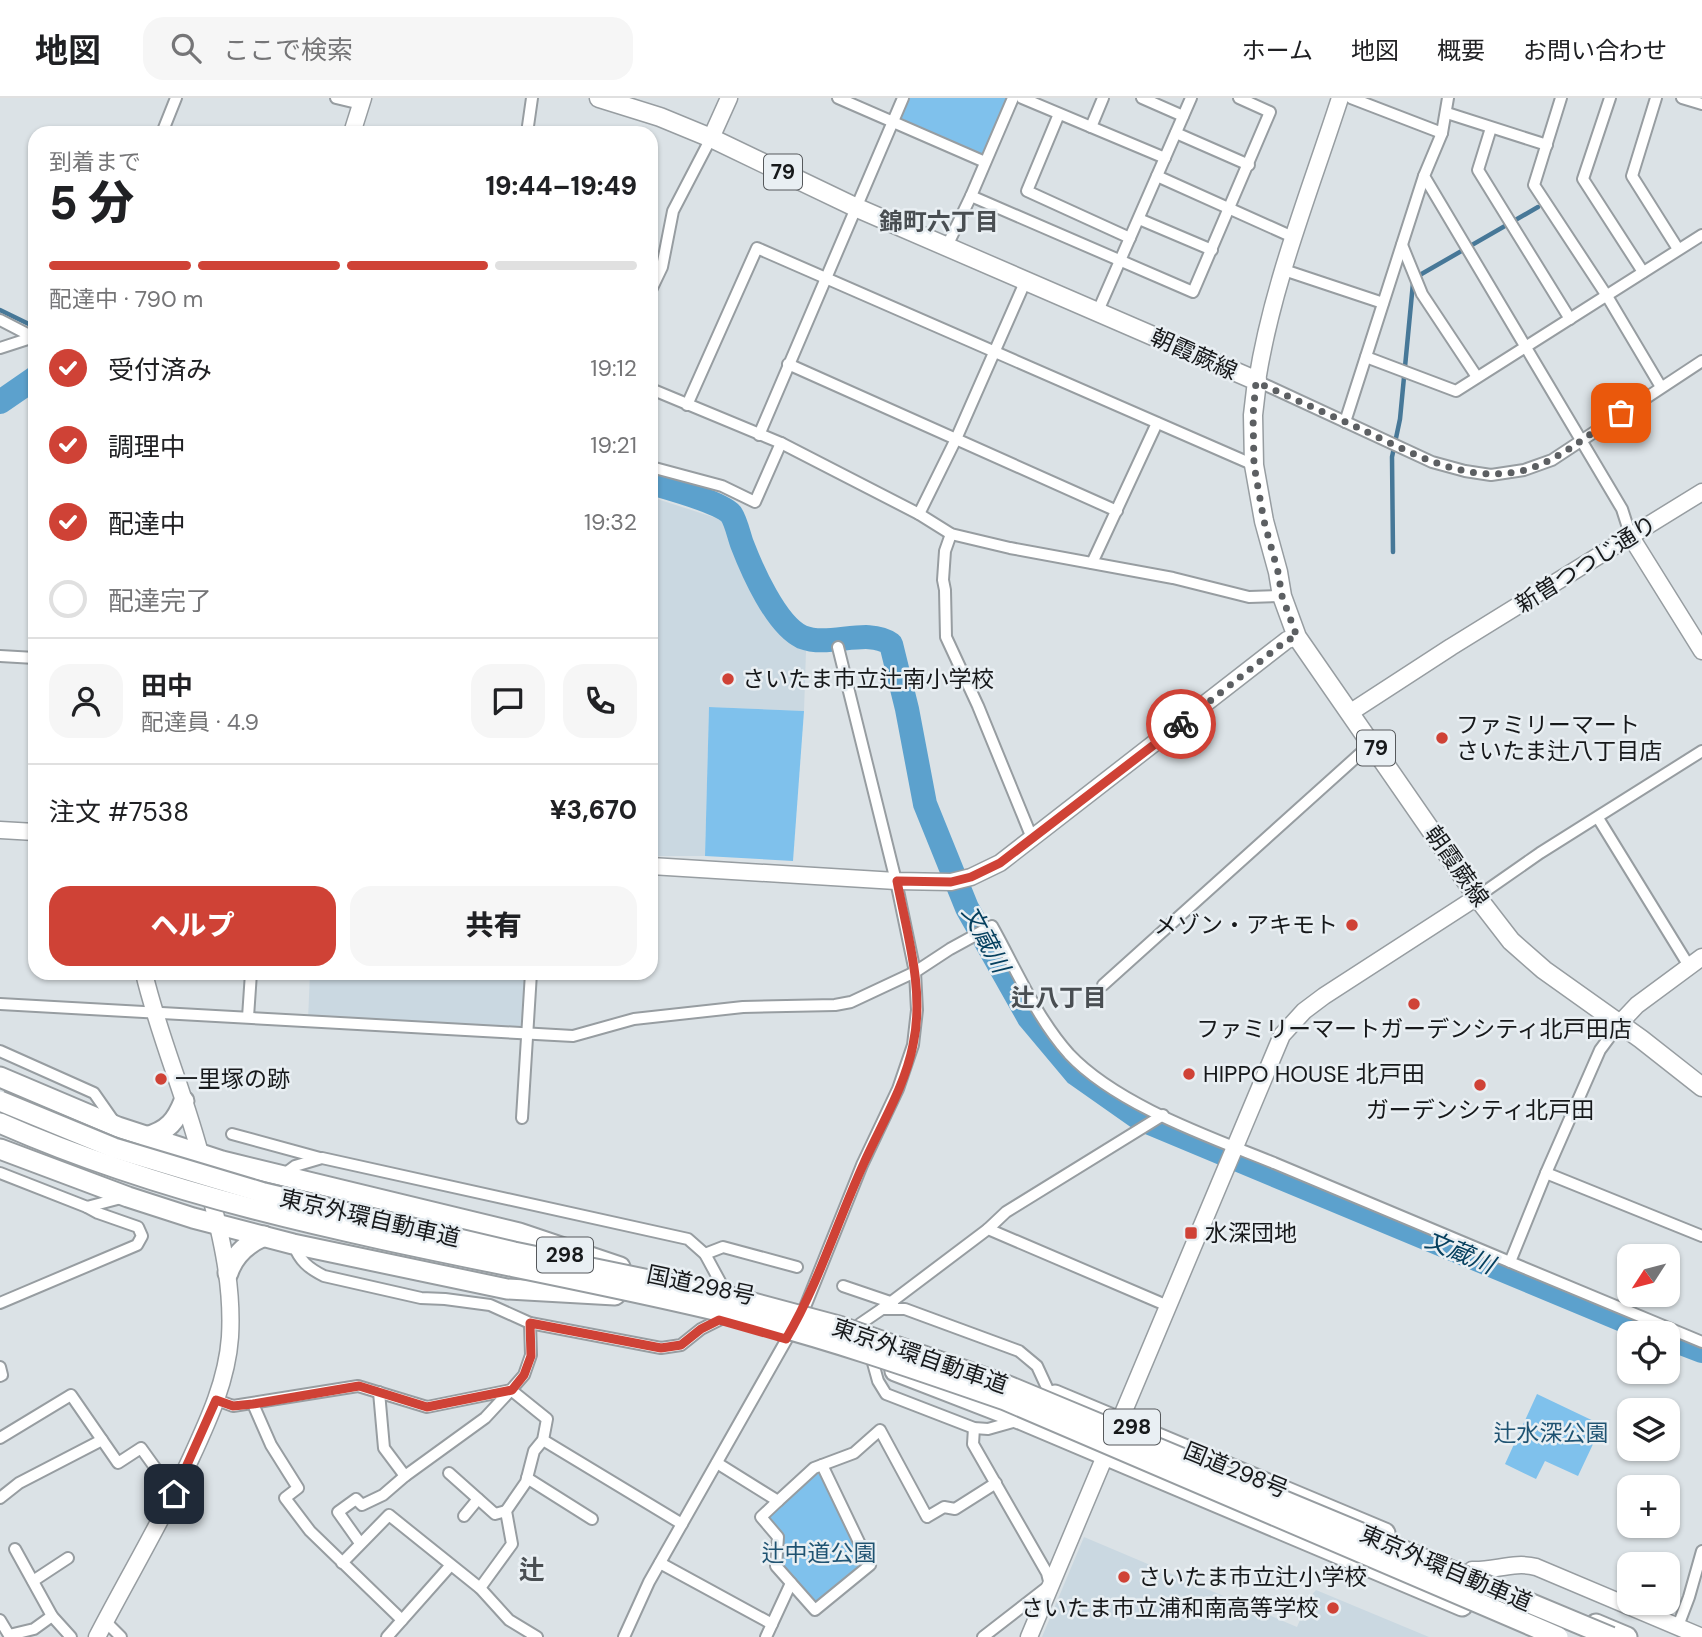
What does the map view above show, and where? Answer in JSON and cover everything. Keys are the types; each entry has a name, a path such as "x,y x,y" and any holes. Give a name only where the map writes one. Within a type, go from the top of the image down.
{"highway":[{"path":"0,1077 118,1127 201,1154 519,1233 620,1267"},
{"name":"東京外環自動車道","path":"0,1101 114,1148 264,1193 514,1252 731,1297 839,1326 1006,1385 1611,1637"},
{"path":"146,1137 160,1134 170,1127 184,1101"},
{"name":"東京外環自動車道","path":"0,1123 110,1166 259,1212 726,1313 902,1364 1005,1400 1558,1637"},
{"path":"0,1149 128,1197 218,1225 293,1244 508,1289 615,1296"},
{"path":"228,1273 236,1256 264,1236"},
{"name":"国道298号","path":"510,1242 805,1307 860,1324 1049,1392 1306,1498 1628,1637"},
{"name":"国道298号","path":"507,1272 719,1320 873,1363 1107,1455 1534,1637"}],"main road":[{"name":"朝霞蕨線","path":"599,98 660,117 711,138 855,207 1256,382 1253,415 1254,465 1282,596 1297,637 1511,942 1593,1007 1620,1023 1702,1087"}],"street":[{"path":"165,126 176,98"},
{"path":"336,98 362,101 354,126"},
{"path":"528,126 532,98"},
{"path":"658,275 673,211 729,98"},
{"path":"838,98 985,162"},
{"path":"758,435 903,98"},
{"path":"947,246 1013,98"},
{"path":"1022,98 1165,158"},
{"path":"1091,127 1103,98"},
{"path":"1142,98 1184,116"},
{"path":"1098,311 1191,98"},
{"path":"971,196 1193,292 1270,112 1239,98"},
{"path":"1340,98 1284,270 1256,382 1432,462 1491,475 1524,470 1552,460 1702,361"},
{"path":"1351,98 1442,133"},
{"path":"1345,422 1424,176 1442,133 1448,98"},
{"path":"1561,98 1534,185 1607,296 1661,387"},
{"path":"1609,98 1583,179 1643,272"},
{"path":"1656,98 1632,176 1678,249"},
{"path":"1682,98 1702,104"},
{"path":"1447,113 1547,145"},
{"path":"1059,114 1027,191 1130,238"},
{"path":"1491,128 1478,170 1570,319"},
{"path":"1176,133 1248,165"},
{"path":"1157,176 1295,238"},
{"path":"1424,176 1622,509 1631,537 1702,651"},
{"path":"1139,219 1212,250"},
{"path":"1366,357 1456,391 1702,235"},
{"path":"1402,245 1422,294 1477,377"},
{"path":"687,405 757,247 1254,465"},
{"path":"1284,270 1383,303"},
{"path":"919,514 956,439 1026,280"},
{"path":"0,320 28,334"},
{"path":"0,348 28,339"},
{"path":"788,364 1116,511"},
{"path":"658,392 781,443 919,514 951,534 1172,578 1249,597 1282,596"},
{"path":"1092,563 1157,423"},
{"path":"658,469 722,486 755,502 781,443"},
{"name":"新曽つつじ通り","path":"1351,712 1702,492"},
{"path":"951,534 945,551 943,580 946,637 978,706 1032,838"},
{"path":"658,866 897,881 951,882 971,877 1000,863 1287,640 1297,637"},
{"path":"624,1637 660,1563 805,1307 862,1166 898,1089 913,1045 917,1010 915,972 897,881 838,648"},
{"path":"0,656 28,658"},
{"path":"1103,985 1372,743"},
{"path":"1029,1637 1282,1035 1304,1011 1540,853 1702,751"},
{"path":"1510,1262 1600,1050 1637,1005 1696,961 1598,818"},
{"path":"0,830 28,832"},
{"path":"0,1004 573,1036 634,1019 743,1007 835,1005 851,1002 915,972 992,926 1043,1019 1069,1054 1094,1076 1121,1094 1231,1153 1510,1262 1702,1342"},
{"path":"97,1637 174,1494 216,1400 230,1337 228,1273 218,1225 201,1154 146,980"},
{"path":"248,1017 251,980"},
{"path":"522,1118 531,980"},
{"path":"0,1051 94,1093 118,1127"},
{"path":"860,1324 988,1229 1006,1212 1163,1115"},
{"path":"232,1134 322,1158 688,1238 705,1254 724,1289"},
{"path":"283,1175 295,1166 322,1158"},
{"path":"0,1173 138,1227 142,1236 137,1245 0,1303"},
{"path":"1546,1173 1702,1237"},
{"path":"87,1207 128,1197"},
{"path":"988,1229 1168,1306"},
{"path":"293,1244 298,1256 309,1269 324,1276 421,1298 490,1305 530,1323 661,1348 681,1345 701,1329 719,1320"},
{"path":"705,1254 723,1247 797,1267"},
{"path":"843,1286 886,1305 905,1309 1019,1351 1037,1366 1049,1392"},
{"path":"359,1543 338,1512 356,1499 362,1504 383,1495 485,1419 524,1375 531,1356 530,1323"},
{"path":"873,1363 878,1381 886,1394 974,1428 988,1429 1022,1420"},
{"path":"0,1367 0,1376"},
{"path":"216,1400 233,1406 359,1386 427,1407 512,1390"},
{"path":"449,1473 495,1514 506,1511 527,1478 534,1451 543,1440 547,1419 512,1390"},
{"path":"379,1392 384,1448 405,1476"},
{"path":"0,1438 71,1395 118,1463 141,1448 174,1494"},
{"path":"253,1404 271,1445 298,1488 285,1498 310,1531 402,1620"},
{"path":"974,1428 973,1444 1047,1573 1051,1585"},
{"path":"822,1465 870,1566 815,1609 776,1566 778,1537 761,1517 814,1468 822,1465 854,1453 880,1430 927,1517 944,1507 955,1509 996,1483"},
{"path":"0,1498 19,1483 102,1440"},
{"path":"543,1440 682,1524"},
{"path":"717,1463 778,1501"},
{"path":"527,1478 592,1519"},
{"path":"464,1516 478,1499"},
{"path":"480,1588 512,1544 506,1511"},
{"path":"342,1563 359,1543 389,1516 480,1588 509,1620 537,1637"},
{"path":"15,1549 52,1616 71,1637"},
{"path":"1680,1628 1702,1550"},
{"path":"33,1581 68,1558"},
{"path":"660,1563 772,1624"},
{"path":"1472,1570 1491,1571 1522,1563 1536,1566 1702,1637"},
{"path":"392,1635 450,1566"},
{"path":"766,1637 791,1583"},
{"path":"983,1637 1051,1585"},
{"path":"0,1620 9,1636 34,1629 52,1616"},
{"path":"105,1621 121,1637"}],"shaded area":[{"name":"さいたま市立辻南小学校","path":"658,499 716,518 734,528 744,570 768,615 781,636 806,651 804,711 709,707 705,856 658,856"},
{"path":"310,980 531,980 528,1033 308,1020"},
{"name":"さいたま市立辻小学校","path":"1084,1537 1297,1627 1310,1597 1316,1590 1429,1637 1042,1637"}],"green space":[{"path":"903,98 1013,98 985,162 892,122"},
{"path":"709,707 804,711 793,861 705,856"},
{"name":"辻水深公園","path":"1537,1394 1602,1425 1578,1476 1545,1461 1536,1479 1505,1464"},
{"name":"辻中道公園","path":"822,1465 870,1565 814,1608 776,1566 778,1537 761,1517"}],"waterway":[{"path":"1418,276 1538,207"},
{"path":"1393,552 1392,457 1400,419 1413,283"},
{"name":"文蔵川","path":"0,310 28,324"},
{"path":"0,402 28,383"},
{"name":"文蔵川","path":"658,485 705,500 731,514 759,582 774,609 792,631 813,640 871,637 891,644 907,709 925,804 967,908 1029,1018 1076,1074 1140,1119 1625,1321"},
{"name":"文蔵川","path":"1680,1343 1702,1351"}],"way so far":[{"path":"1181,724 1287,640 1297,637 1282,596 1254,465 1253,415 1256,382 1432,462 1491,475 1524,470 1552,460 1621,413"}],"place":[{"name":"さいたま市立辻南小学校","path":"728,679"},
{"name":"ファミリーマート さいたま辻八丁目店","path":"1442,738"},
{"name":"メゾン・アキモト","path":"1352,925"},
{"name":"ファミリーマートガーデンシティ北戸田店","path":"1414,1004"},
{"name":"HIPPO HOUSE 北戸田","path":"1189,1074"},
{"name":"一里塚の跡","path":"161,1079"},
{"name":"ガーデンシティ北戸田","path":"1480,1085"},
{"name":"水深団地","path":"1191,1233"},
{"name":"さいたま市立辻小学校","path":"1124,1577"},
{"name":"さいたま市立浦和南高等学校","path":"1333,1608"}],"district":[{"name":"錦町六丁目","path":"939,221"},
{"name":"辻八丁目","path":"1059,997"},
{"name":"辻","path":"532,1570"}],"route":[{"path":"174,1494 216,1400 233,1406 359,1386 427,1407 512,1390 524,1375 531,1356 530,1323 661,1348 681,1345 701,1329 719,1320 786,1339 813,1289 862,1166 898,1089 913,1045 917,1010 915,972 897,881 951,882 971,877 1000,863 1181,724"}]}
